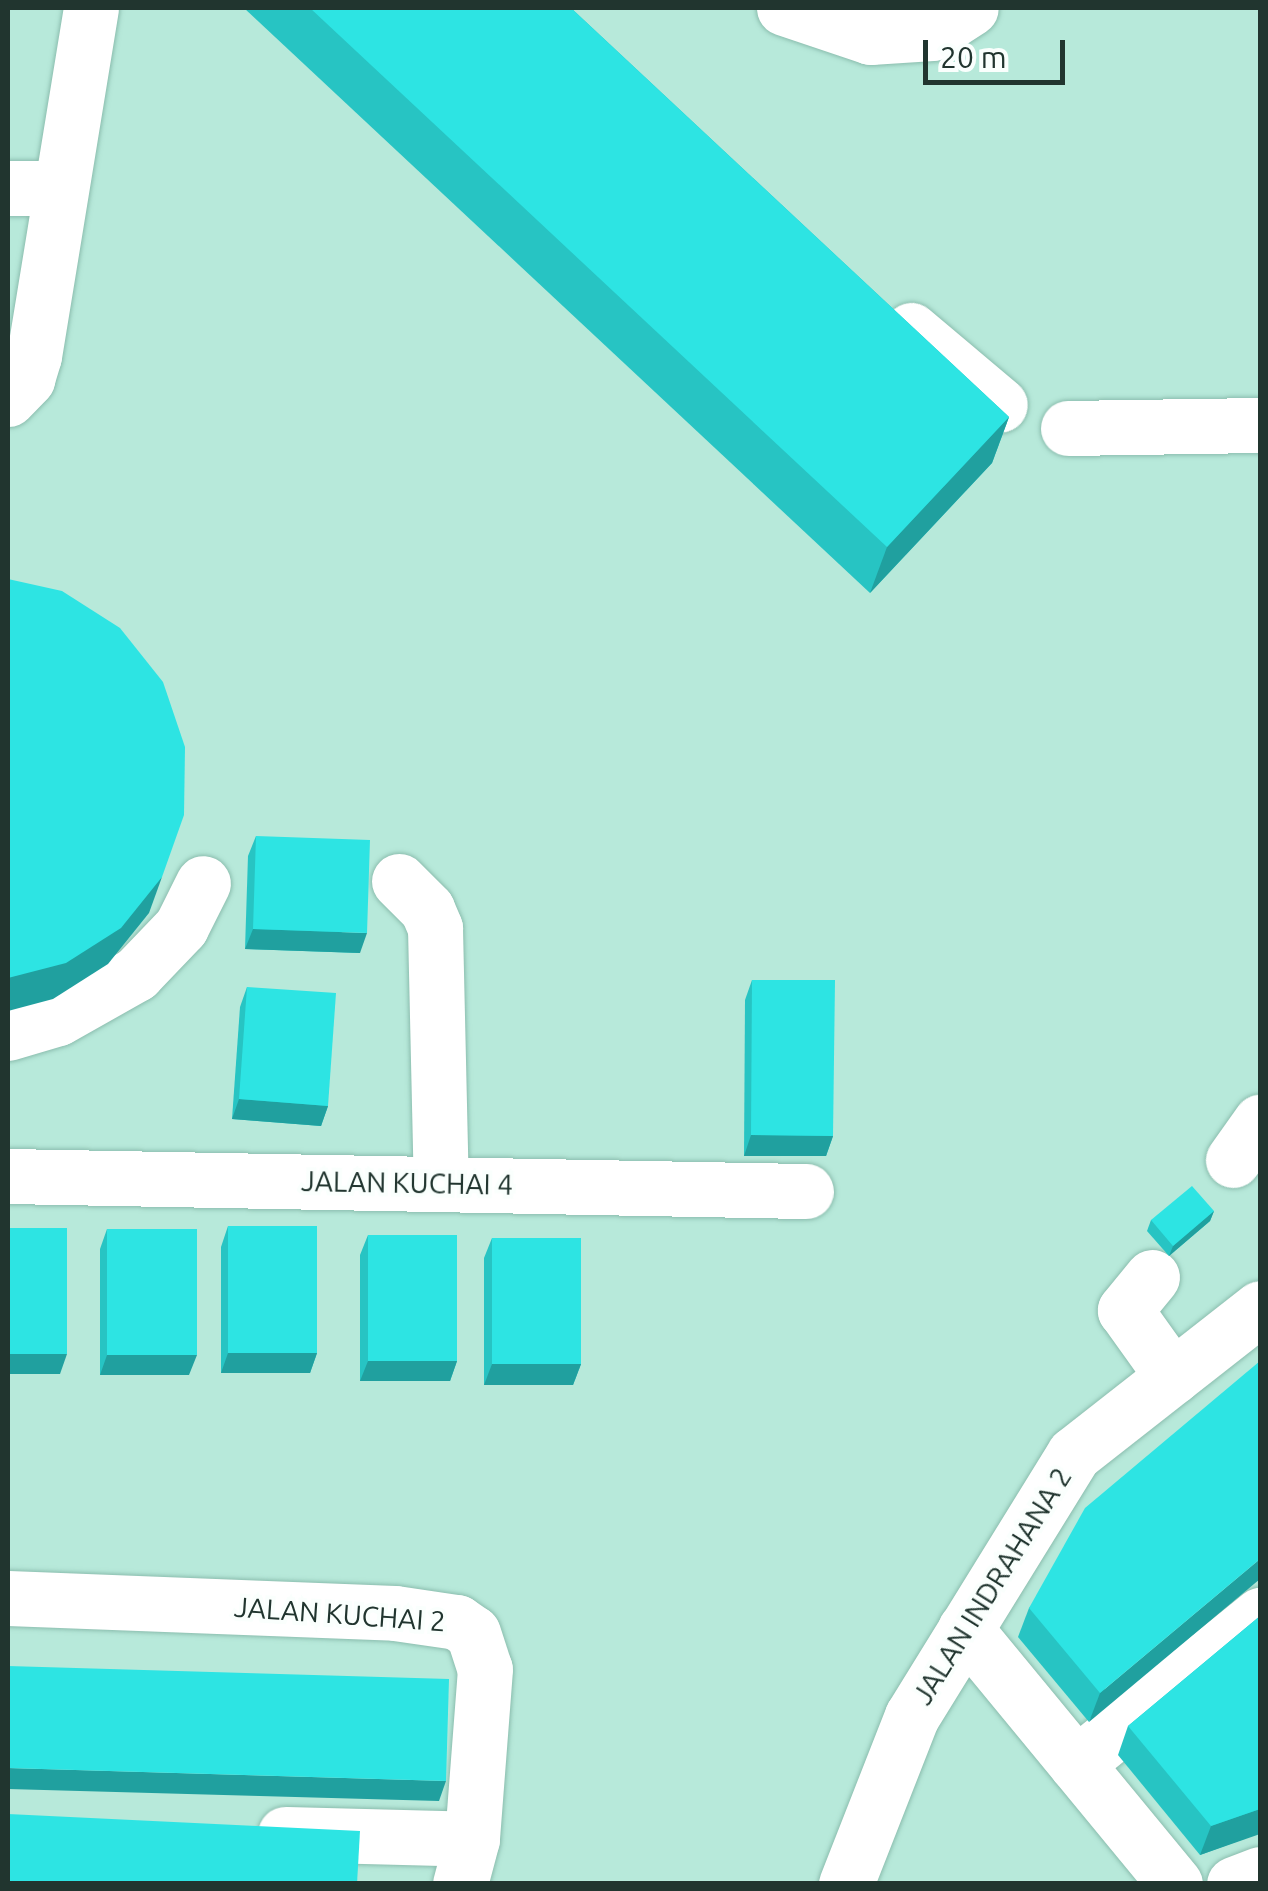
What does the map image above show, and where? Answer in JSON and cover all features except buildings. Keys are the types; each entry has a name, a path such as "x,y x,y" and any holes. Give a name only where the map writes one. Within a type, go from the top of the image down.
{"street":[{"path":"784,8 870,38 932,34 972,8"},
{"path":"8,398 27,379 34,356 34,188 89,29"},
{"path":"875,299 1000,406"},
{"path":"1068,428 1260,425"},
{"path":"399,881 428,909 435,928 441,1184"},
{"path":"8,1033 58,1018 136,974 180,927 204,883"},
{"name":"JALAN KUCHAI 4","path":"8,1176 806,1191"},
{"path":"1152,1277 1125,1310 1173,1377"},
{"name":"JALAN INDRAHANA 2","path":"846,1884 912,1716 1074,1454 1260,1308"},
{"name":"JALAN KUCHAI 2","path":"8,1598 395,1613 458,1622 483,1650 466,1861"},
{"path":"1076,1764 1260,1615"},
{"path":"965,1629 1175,1884"},
{"path":"240,1832 466,1861"},
{"path":"1234,1884 1260,1874"}]}
